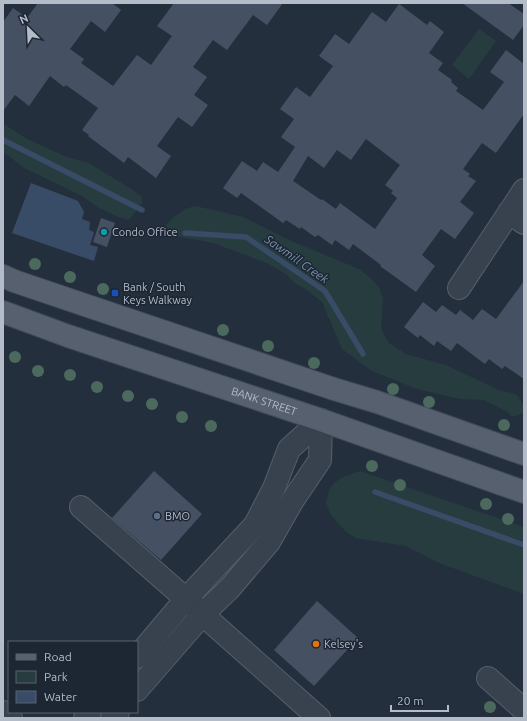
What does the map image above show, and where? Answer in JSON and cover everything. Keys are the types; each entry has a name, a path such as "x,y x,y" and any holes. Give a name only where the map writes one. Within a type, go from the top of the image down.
{"main road":[{"path":"3,276 78,303 377,402 524,454"},
{"name":"BANK STREET","path":"3,312 68,336 321,420 524,492"},
{"path":"321,420 334,389"}],"lane":[{"path":"459,288 517,217 524,190"},
{"path":"138,656 186,600 255,525 274,488 289,449 321,420"},
{"path":"138,689 203,614 230,588 269,542 293,500 320,460 321,420"},
{"path":"81,507 319,718"},
{"path":"488,678 524,710"},
{"path":"3,712 11,718"}],"green space":[{"path":"479,29 496,41 469,79 452,65"},
{"path":"3,125 27,139 67,157 89,163 133,190 142,197 142,203 129,220 118,217 99,208 80,195 24,168 3,153"},
{"path":"196,206 243,217 289,240 359,269 373,280 380,289 383,300 381,328 389,343 406,354 446,365 501,391 513,393 518,396 524,407 524,413 511,416 508,412 484,400 460,399 417,389 372,371 342,349 322,302 304,288 294,283 287,275 267,263 213,243 170,235 166,225 180,213"},
{"path":"360,471 524,527 524,594 439,563 406,546 356,538 345,531 331,515 326,503 329,490 335,482 343,477"}],"water":[{"path":"31,183 78,201 84,212 82,219 90,222 89,230 94,232 90,245 98,247 94,261 12,233"}],"building":[{"path":"38,3 112,3 121,10 105,32 91,21 70,49 84,59 81,63 113,86 137,55 151,65 172,36 157,26 174,3 283,3 267,25 253,15 227,50 213,40 193,67 207,77 194,95 208,105 192,127 178,117 157,146 171,156 156,178 128,157 124,163 88,136 89,135 82,130 98,108 66,85 64,87 50,76 29,106 15,95 3,111 3,22 13,8 27,18"},
{"path":"462,3 508,3 524,14 524,25 513,40"},
{"path":"399,4 427,25 430,21 444,32 429,53 443,63 438,70 452,80 451,82 458,88 456,91 483,110 504,82 490,72 506,50 524,64 524,114 496,153 482,143 463,169 470,174 468,176 476,181 460,202 474,213 455,239 441,229 422,255 435,266 416,292 353,244 349,250 335,240 332,245 318,235 315,237 301,227 300,229 286,220 283,223 241,193 237,198 223,188 242,161 257,171 263,162 278,172 295,147 281,137 294,119 280,109 296,87 310,97 333,66 319,56 335,34 349,44 372,12 386,22","holes":["366,139 400,165 385,185 393,191 391,193 397,198 375,229 340,203 336,209 293,181 308,156 324,168 337,150 351,160"]},
{"name":"Condo Office","path":"101,218 115,223 107,247 93,242"},
{"path":"524,281 524,379 505,366 502,369 489,359 485,364 457,343 451,351 437,341 434,346 420,335 418,338 404,327 423,302 436,312 442,305 456,315 460,310 473,320 482,309 496,319"},
{"name":"BMO","path":"154,471 202,514 161,560 112,518"},
{"name":"Kelsey's","path":"317,601 358,638 314,686 274,650"}],"waterway":[{"name":"Sawmill Creek","path":"3,140 142,210"},
{"name":"Sawmill Creek","path":"185,233 246,237 325,291 363,354"},
{"name":"Sawmill Creek","path":"375,492 524,545"}],"place":[{"name":"Condo Office","path":"104,232"},
{"name":"Bank / South Keys Walkway","path":"115,293"},
{"name":"BMO","path":"157,516"},
{"name":"Kelsey's","path":"316,644"}]}
